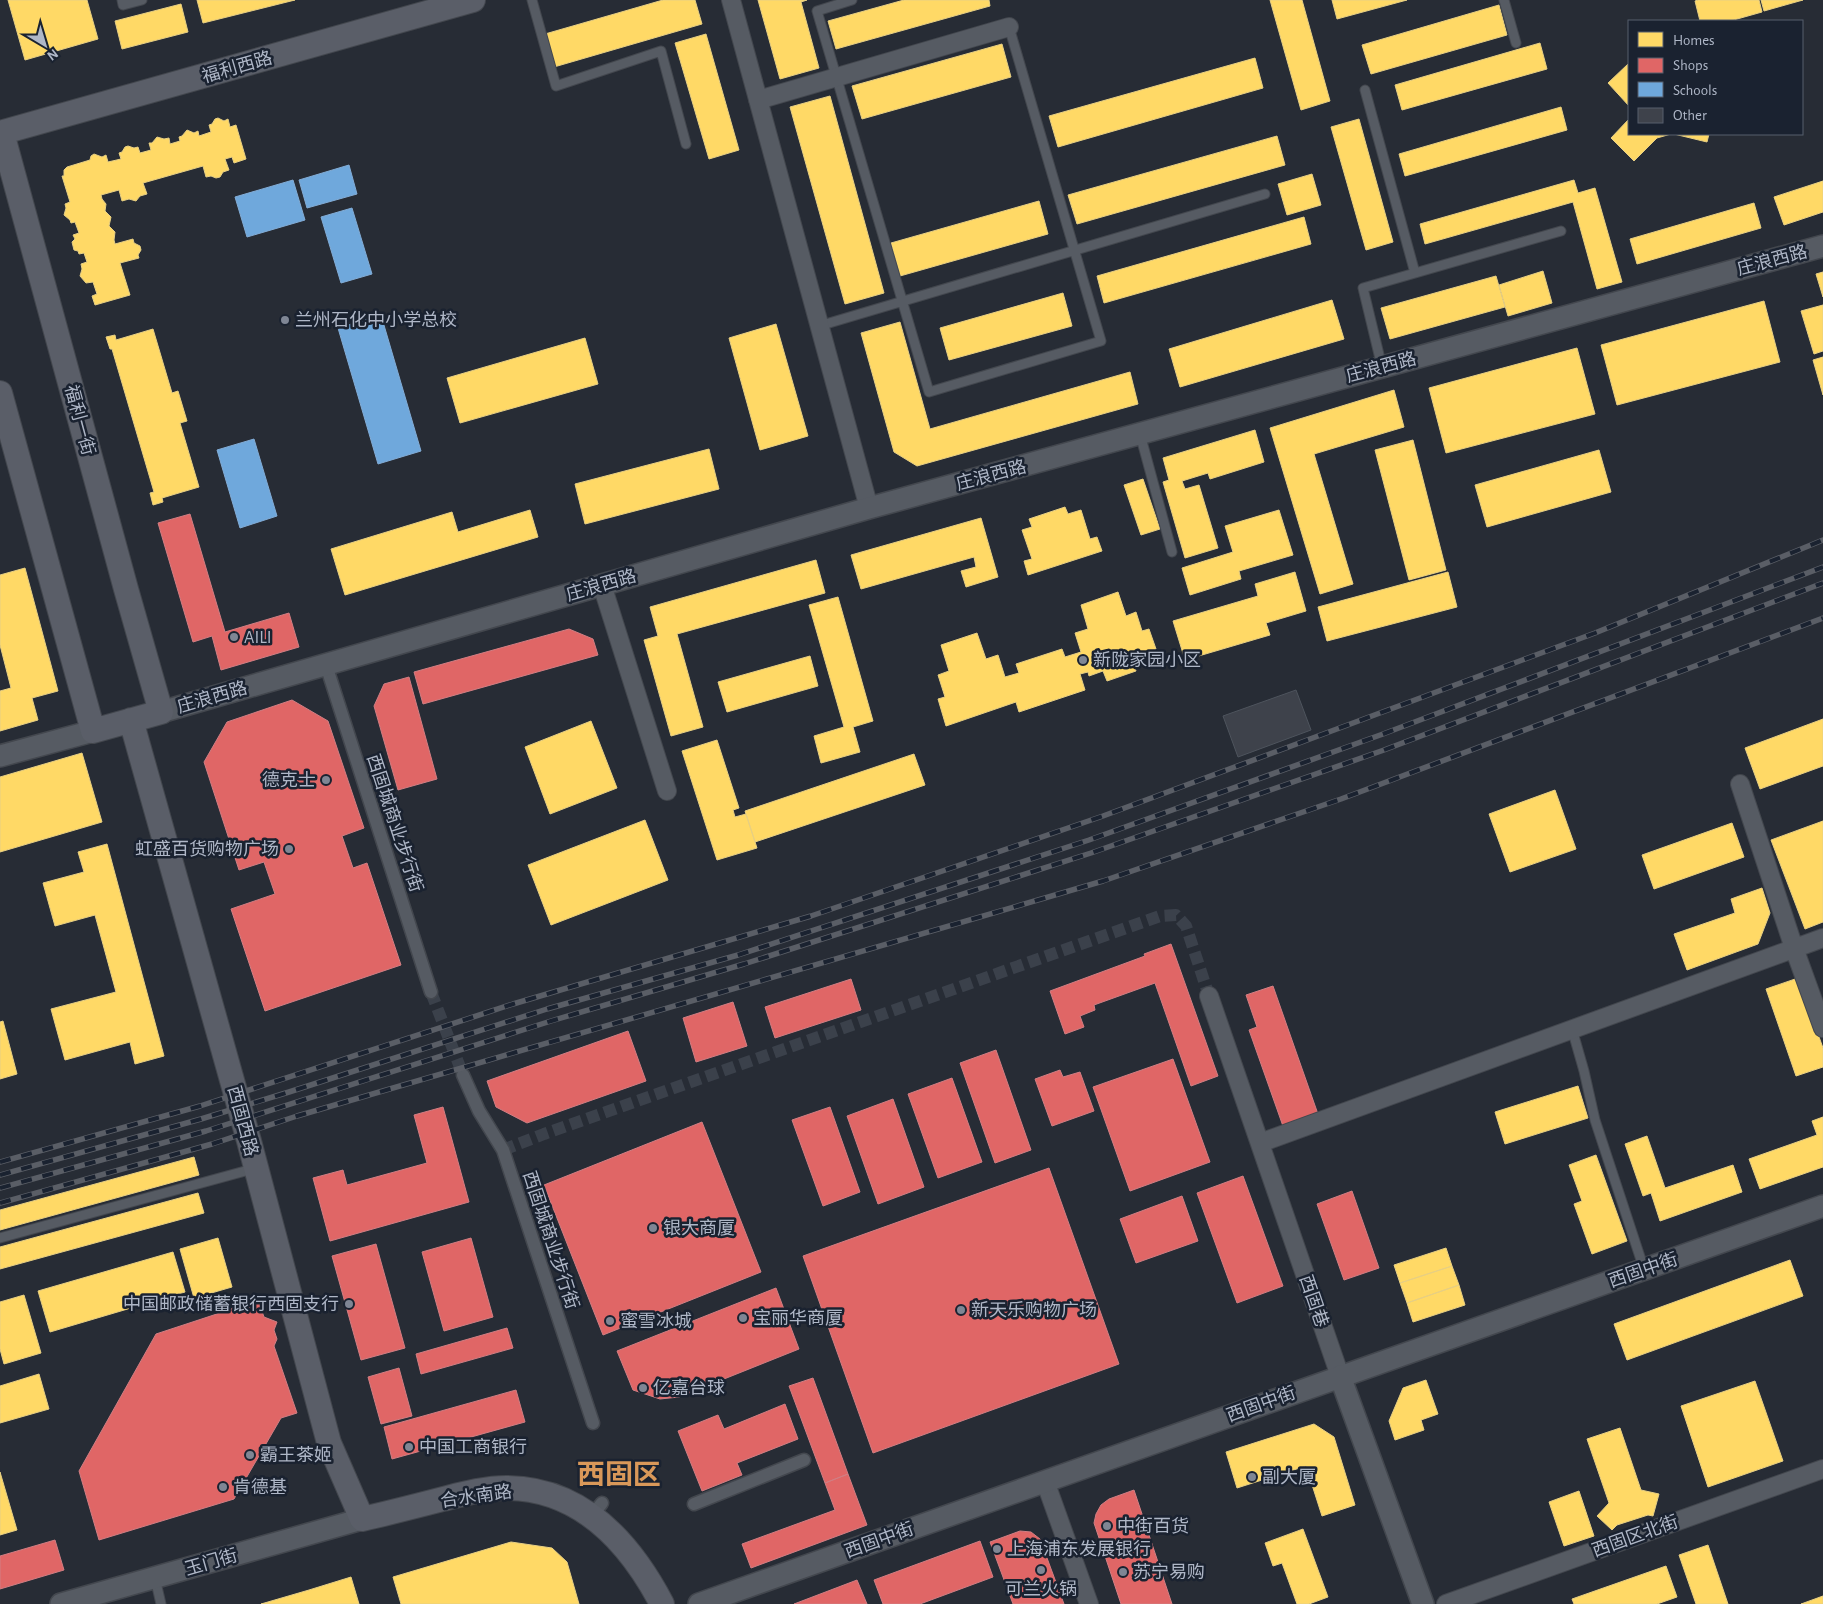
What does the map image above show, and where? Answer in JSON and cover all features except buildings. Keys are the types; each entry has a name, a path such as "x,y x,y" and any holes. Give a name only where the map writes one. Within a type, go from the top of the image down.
{"main road":[{"name":"福利西路","path":"1,131 474,0"},
{"name":"福利一街","path":"1,131 161,712"},
{"path":"0,393 93,731 161,712"},
{"name":"西固西路","path":"131,720 256,1168 329,1443 362,1519"},
{"name":"合水南路","path":"362,1519 470,1493 506,1488 547,1493 597,1510 611,1532 630,1552 662,1604"}],"street":[{"path":"731,0 869,508"},
{"path":"758,100 1009,28"},
{"name":"庄浪西路","path":"161,712 869,508 1823,246"},
{"path":"602,585 667,791"},
{"name":"西固城商业步行街","path":"326,665 431,992"},
{"path":"0,756 93,731"},
{"path":"1740,784 1794,948 1823,1028"},
{"path":"1260,1143 1823,938"},
{"name":"西固巷","path":"1209,996 1340,1376 1423,1604"},
{"name":"西固城商业步行街","path":"463,1075 479,1111 503,1150 593,1423"},
{"name":"西固中街","path":"699,1604 1823,1206"},
{"path":"694,1504 804,1460"},
{"name":"西固区北街","path":"1446,1604 1823,1469"},
{"path":"1045,1481 1089,1604"},
{"name":"玉门街","path":"60,1604 362,1519"}],"lane":[{"path":"122,0 123,5 142,0"},
{"path":"532,0 556,86 661,51 686,144"},
{"path":"852,0 817,11 929,392 1101,341 1009,28"},
{"path":"1504,0 1516,43"},
{"path":"1365,90 1414,273"},
{"path":"819,326 1266,194"},
{"path":"1382,367 1363,288 1561,231"},
{"path":"1140,434 1172,552"},
{"path":"1572,1029 1595,1120 1644,1269"},
{"path":"0,1238 256,1168"},
{"path":"155,1577 161,1604"}],"tunnel":[{"path":"503,1150 1160,916 1176,915 1186,926 1209,996"},
{"path":"431,992 463,1075"}],"railway":[{"path":"0,1162 200,1106 513,1004 811,916 1103,816 1595,633 1823,540"},
{"path":"0,1175 201,1119 547,1009 738,955 1089,840 1383,734 1823,567"},
{"path":"0,1188 206,1131 551,1021 744,964 1091,853 1384,750 1823,583"},
{"path":"0,1203 212,1144 297,1116 1103,881 1341,799 1823,618"}],"place":[{"name":"兰州石化中小学总校","path":"285,320"},
{"name":"AILI","path":"234,637"},
{"name":"新陇家园小区","path":"1083,660"},
{"name":"德克士","path":"326,780"},
{"name":"虹盛百货购物广场","path":"289,849"},
{"name":"银大商厦","path":"653,1228"},
{"name":"中国邮政储蓄银行西固支行","path":"349,1304"},
{"name":"新天乐购物广场","path":"961,1310"},
{"name":"宝丽华商厦","path":"743,1318"},
{"name":"蜜雪冰城","path":"610,1321"},
{"name":"亿嘉台球","path":"643,1388"},
{"name":"中国工商银行","path":"409,1447"},
{"name":"霸王茶姬","path":"250,1455"},
{"name":"副大厦","path":"1252,1477"},
{"name":"肯德基","path":"223,1487"},
{"name":"中街百货","path":"1107,1526"},
{"name":"上海浦东发展银行","path":"997,1549"},
{"name":"可兰火锅","path":"1041,1570"},
{"name":"苏宁易购","path":"1123,1572"}],"district":[{"name":"西固区","path":"619,1474"}]}
